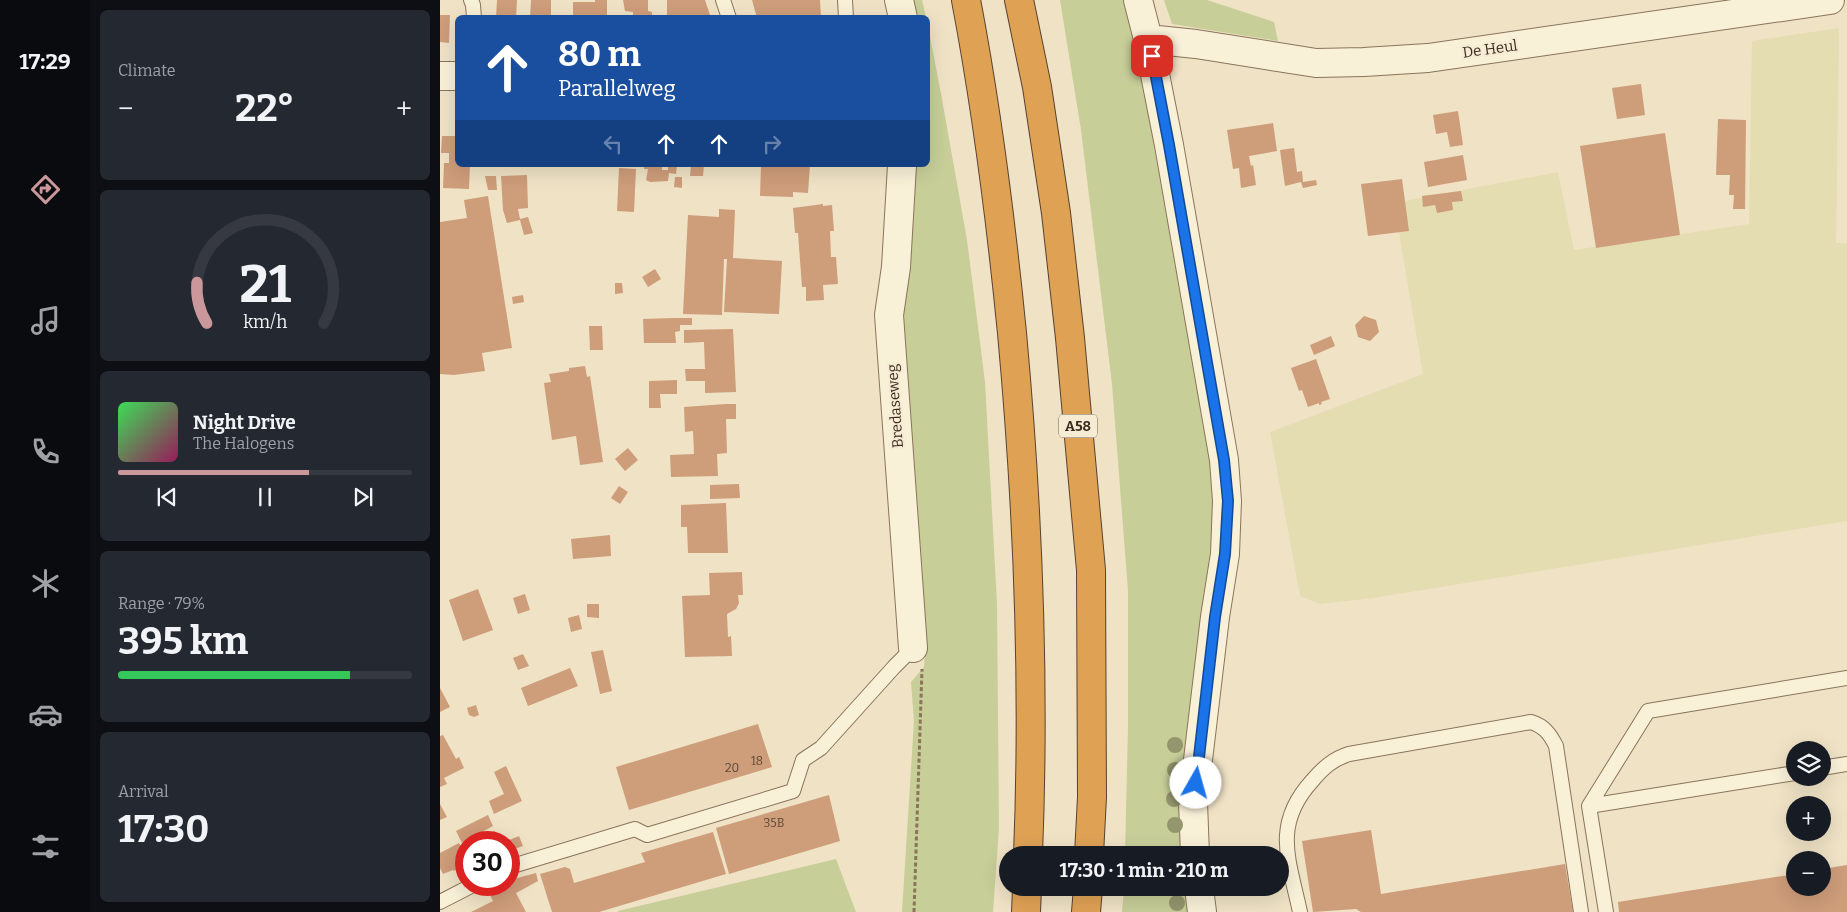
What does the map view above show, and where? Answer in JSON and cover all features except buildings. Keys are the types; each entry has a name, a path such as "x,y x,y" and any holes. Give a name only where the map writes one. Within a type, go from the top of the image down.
{"highway":[{"path":"966,0 980,75 999,212 1019,405 1030,621 1031,794 1028,846"},
{"name":"A58","path":"1020,0 1037,87 1056,212 1070,338 1091,570 1092,797 1089,846"},
{"path":"1026,912 1027,896"},
{"path":"1086,912 1087,896"}],"street":[{"path":"900,0 902,15"},
{"path":"1138,0 1148,39 1169,145 1224,460 1228,501 1225,554 1215,617 1194,802 1195,846"},
{"name":"De Heul","path":"1148,39 1196,44 1316,62 1364,62 1428,58 1830,0"},
{"path":"440,76 455,76"},
{"name":"Bredaseweg","path":"902,167 896,266 889,315 913,648"},
{"path":"1200,896 1202,912"}],"lane":[{"path":"471,0 474,15"},
{"path":"723,0 728,15"},
{"path":"845,0 846,15"},
{"path":"520,864 635,829 647,835 793,790 803,760 821,748 913,648"},
{"path":"1606,912 1589,806 1648,711 1847,678"},
{"path":"1300,912 1286,843 1287,826 1291,810 1307,786 1336,758 1349,754 1531,722 1540,725 1550,735 1556,746 1581,912"},
{"path":"1831,767 1847,764"},
{"path":"1589,806 1786,774"},
{"path":"440,902 455,894"}],"path":[{"path":"913,648 922,667 914,912"}],"shaded area":[{"path":"1839,28 1836,243 1847,243 1847,521 1373,598 1320,604 1300,596 1270,432 1423,374 1394,203 1558,172 1574,250 1749,224 1752,41"}],"green space":[{"path":"911,0 922,0 926,15 914,15"},
{"path":"1060,0 1123,0 1154,89 1216,492 1213,553 1196,657 1187,761 1187,846 1125,846 1128,591 1112,384 1081,130"},
{"path":"1164,0 1207,0 1274,22 1278,41 1172,24"},
{"path":"930,36 967,240 985,382 997,604 999,828 993,912 902,912 914,721 911,682 924,667 925,650 898,317 909,167 930,167"},
{"path":"836,859 856,912 618,912 618,911"},
{"path":"1123,896 1191,896 1192,912 1122,912"}],"route":[{"path":"1152,56 1224,460 1228,501 1225,554 1215,617 1196,783"}]}
